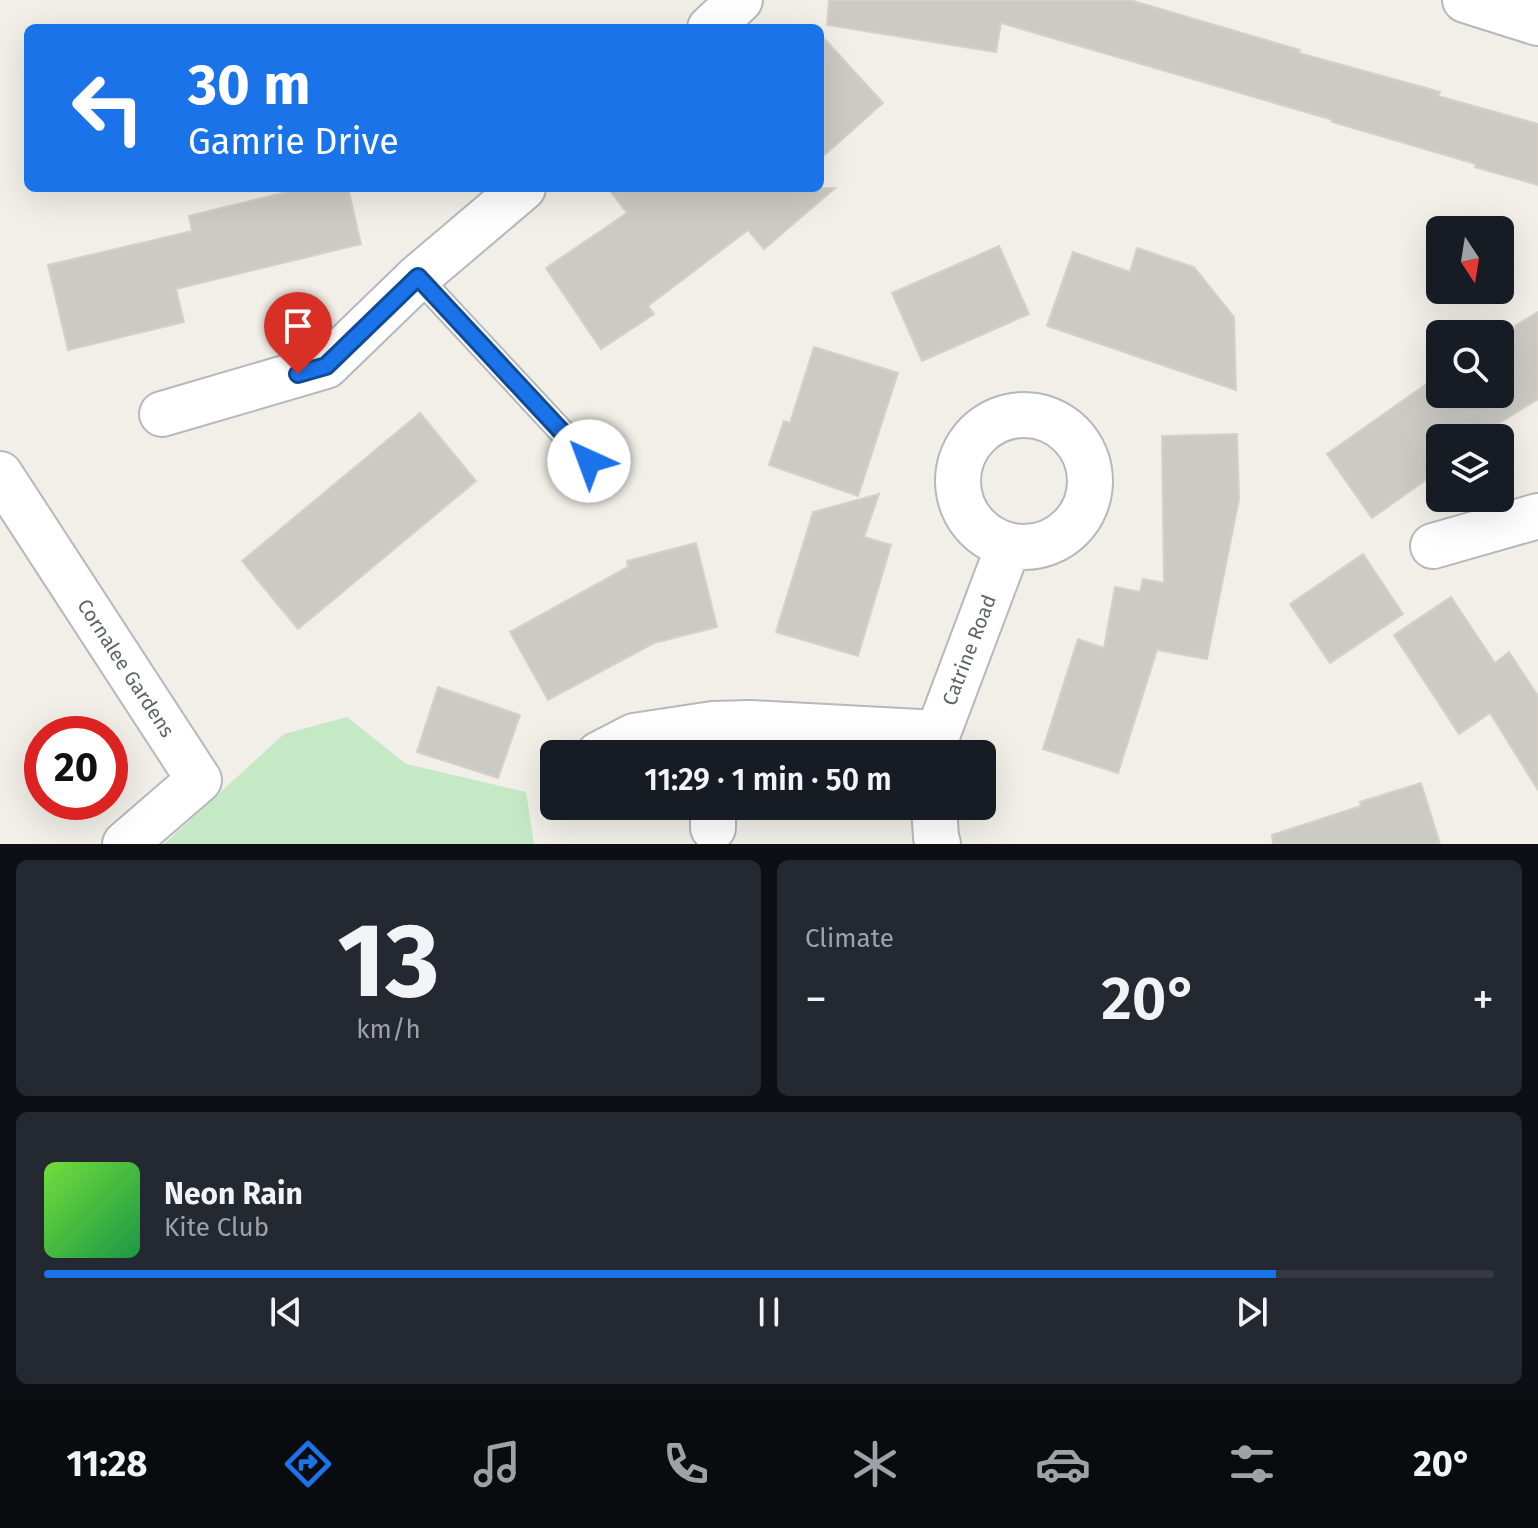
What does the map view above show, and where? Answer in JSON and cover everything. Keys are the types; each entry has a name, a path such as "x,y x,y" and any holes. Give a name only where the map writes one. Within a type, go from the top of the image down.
{"street":[{"path":"714,24 740,0"},
{"path":"1465,0 1538,23"},
{"path":"162,414 326,366 418,277 518,192"},
{"name":"Cornalee Gardens","path":"0,474 199,780 125,844"},
{"path":"1433,546 1538,516"},
{"name":"Catrine Road","path":"937,740 1008,547"},
{"path":"626,740 634,736 713,739 750,723 901,740"},
{"path":"935,820 938,844"}],"lane":[{"path":"418,277 589,461"}],"green space":[{"path":"347,717 406,764 526,792 534,844 164,844 284,734"}],"building":[{"path":"829,0 1130,0 1538,124 1538,185 1333,120 1001,23 996,52 827,25"},
{"path":"824,38 883,103 824,155"},
{"path":"824,188 835,188 764,249 748,230 648,306 654,314 601,349 546,268 627,213 611,192 824,192"},
{"path":"287,192 349,192 361,244 176,289 184,322 68,350 48,265 192,231 189,216"},
{"path":"999,246 1029,314 922,361 892,293"},
{"path":"1137,248 1194,267 1234,317 1236,390 1047,326 1073,252 1130,272"},
{"path":"1538,312 1538,399 1498,424 1426,424 1426,480 1372,518 1327,454 1426,384 1426,408 1514,408 1514,327"},
{"path":"814,347 898,373 858,496 769,465 784,421 790,423"},
{"path":"420,413 476,481 298,629 242,561"},
{"path":"1237,434 1239,499 1207,659 1157,650 1118,773 1043,749 1078,639 1104,648 1115,587 1140,592 1143,579 1164,583 1162,436"},
{"path":"879,494 864,537 891,545 858,656 776,632 813,512"},
{"path":"696,543 717,627 654,643 548,700 510,632 628,567 627,561"},
{"path":"1363,554 1403,614 1330,663 1290,604"},
{"path":"1451,597 1495,663 1509,652 1538,696 1538,790 1490,713 1459,734 1394,635"},
{"path":"438,687 520,715 498,778 417,752"},
{"path":"1421,783 1440,844 1273,844 1272,835"}],"route":[{"path":"298,374 326,366 418,277 589,461"}]}
